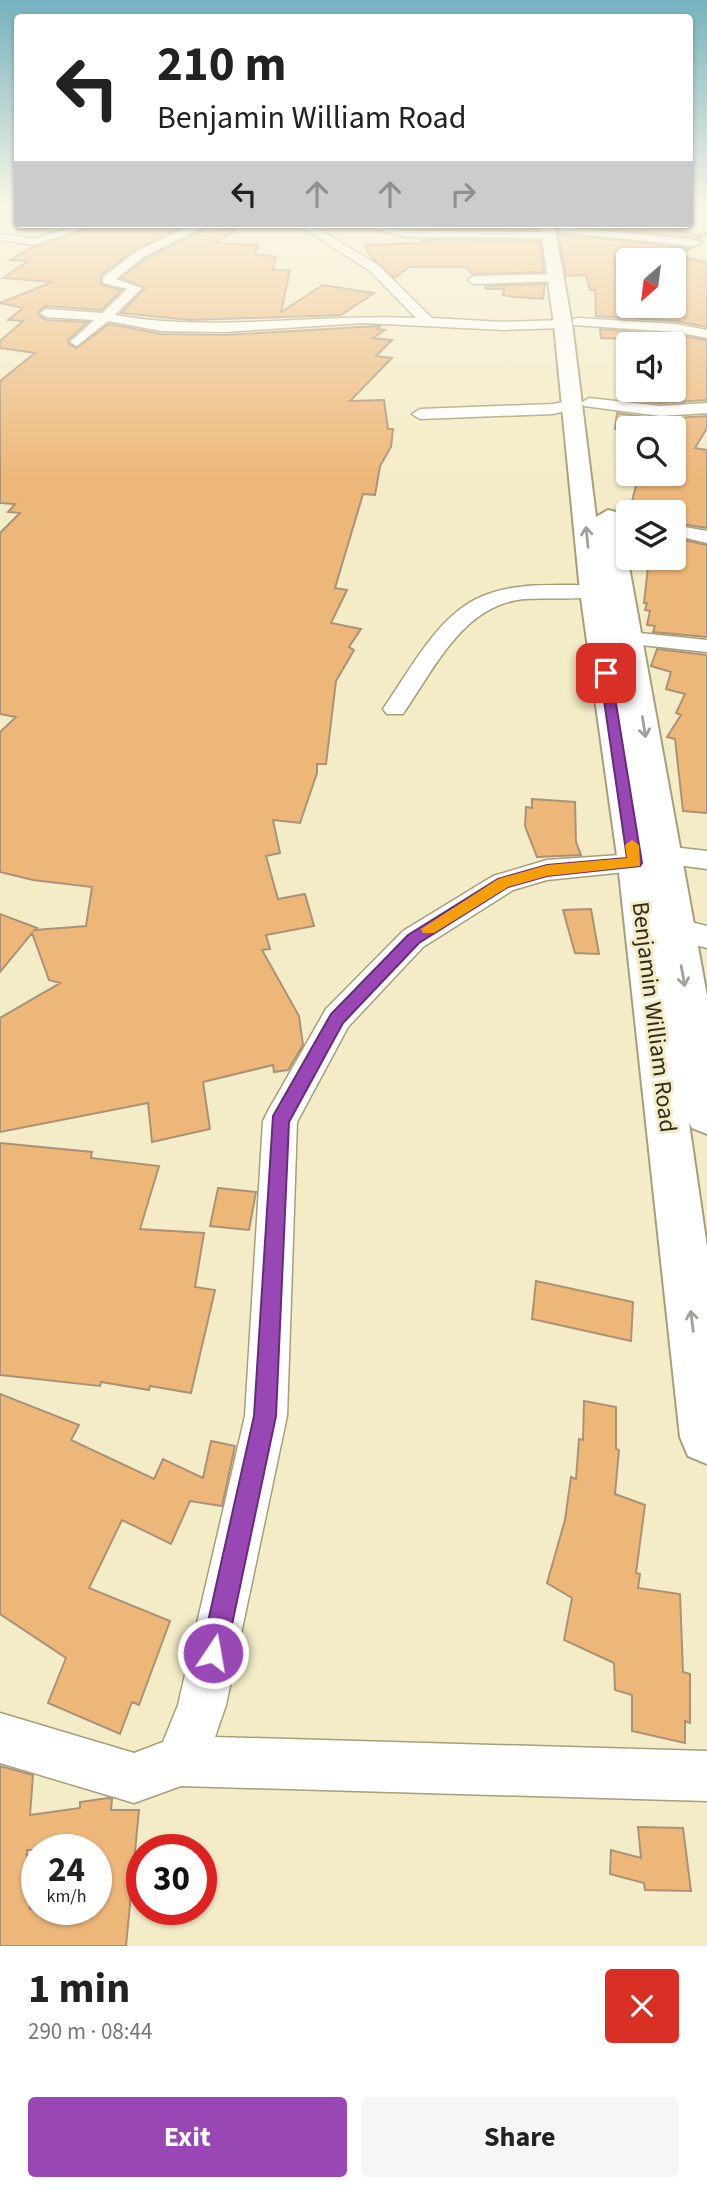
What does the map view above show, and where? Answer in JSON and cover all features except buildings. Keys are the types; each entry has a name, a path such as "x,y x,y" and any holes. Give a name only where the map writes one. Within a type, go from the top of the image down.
{"main road":[{"name":"Benjamin William Road","path":"561,295 571,323"},
{"name":"Benjamin William Road","path":"566,295 581,404 593,591 649,859 676,929 707,1115"},
{"name":"Benjamin William Road","path":"581,404 616,514"},
{"name":"Benjamin William Road","path":"623,570 707,1437"}],"street":[{"path":"77,342 129,295"},
{"path":"401,295 430,324"},
{"path":"46,313 105,317 161,327 224,328 364,319 430,324 571,323 676,328 707,334"},
{"path":"420,414 553,409 581,404 660,411 707,408"},
{"path":"686,533 707,537"},
{"path":"395,709 465,614 475,607 486,601 524,594 593,591"},
{"path":"629,638 707,646"},
{"path":"181,1761 202,1705 265,1416 280,1121 337,1018 413,939 503,883 547,870 649,859 707,860"},
{"path":"676,929 707,937"},
{"path":"0,1738 134,1777 181,1761 707,1776"}],"slow traffic":[{"path":"429,929 503,883 547,870 635,863 632,845"}],"route":[{"path":"213,1653 265,1416 280,1121 337,1018 413,939 503,883 547,870 635,863 606,673"}]}
